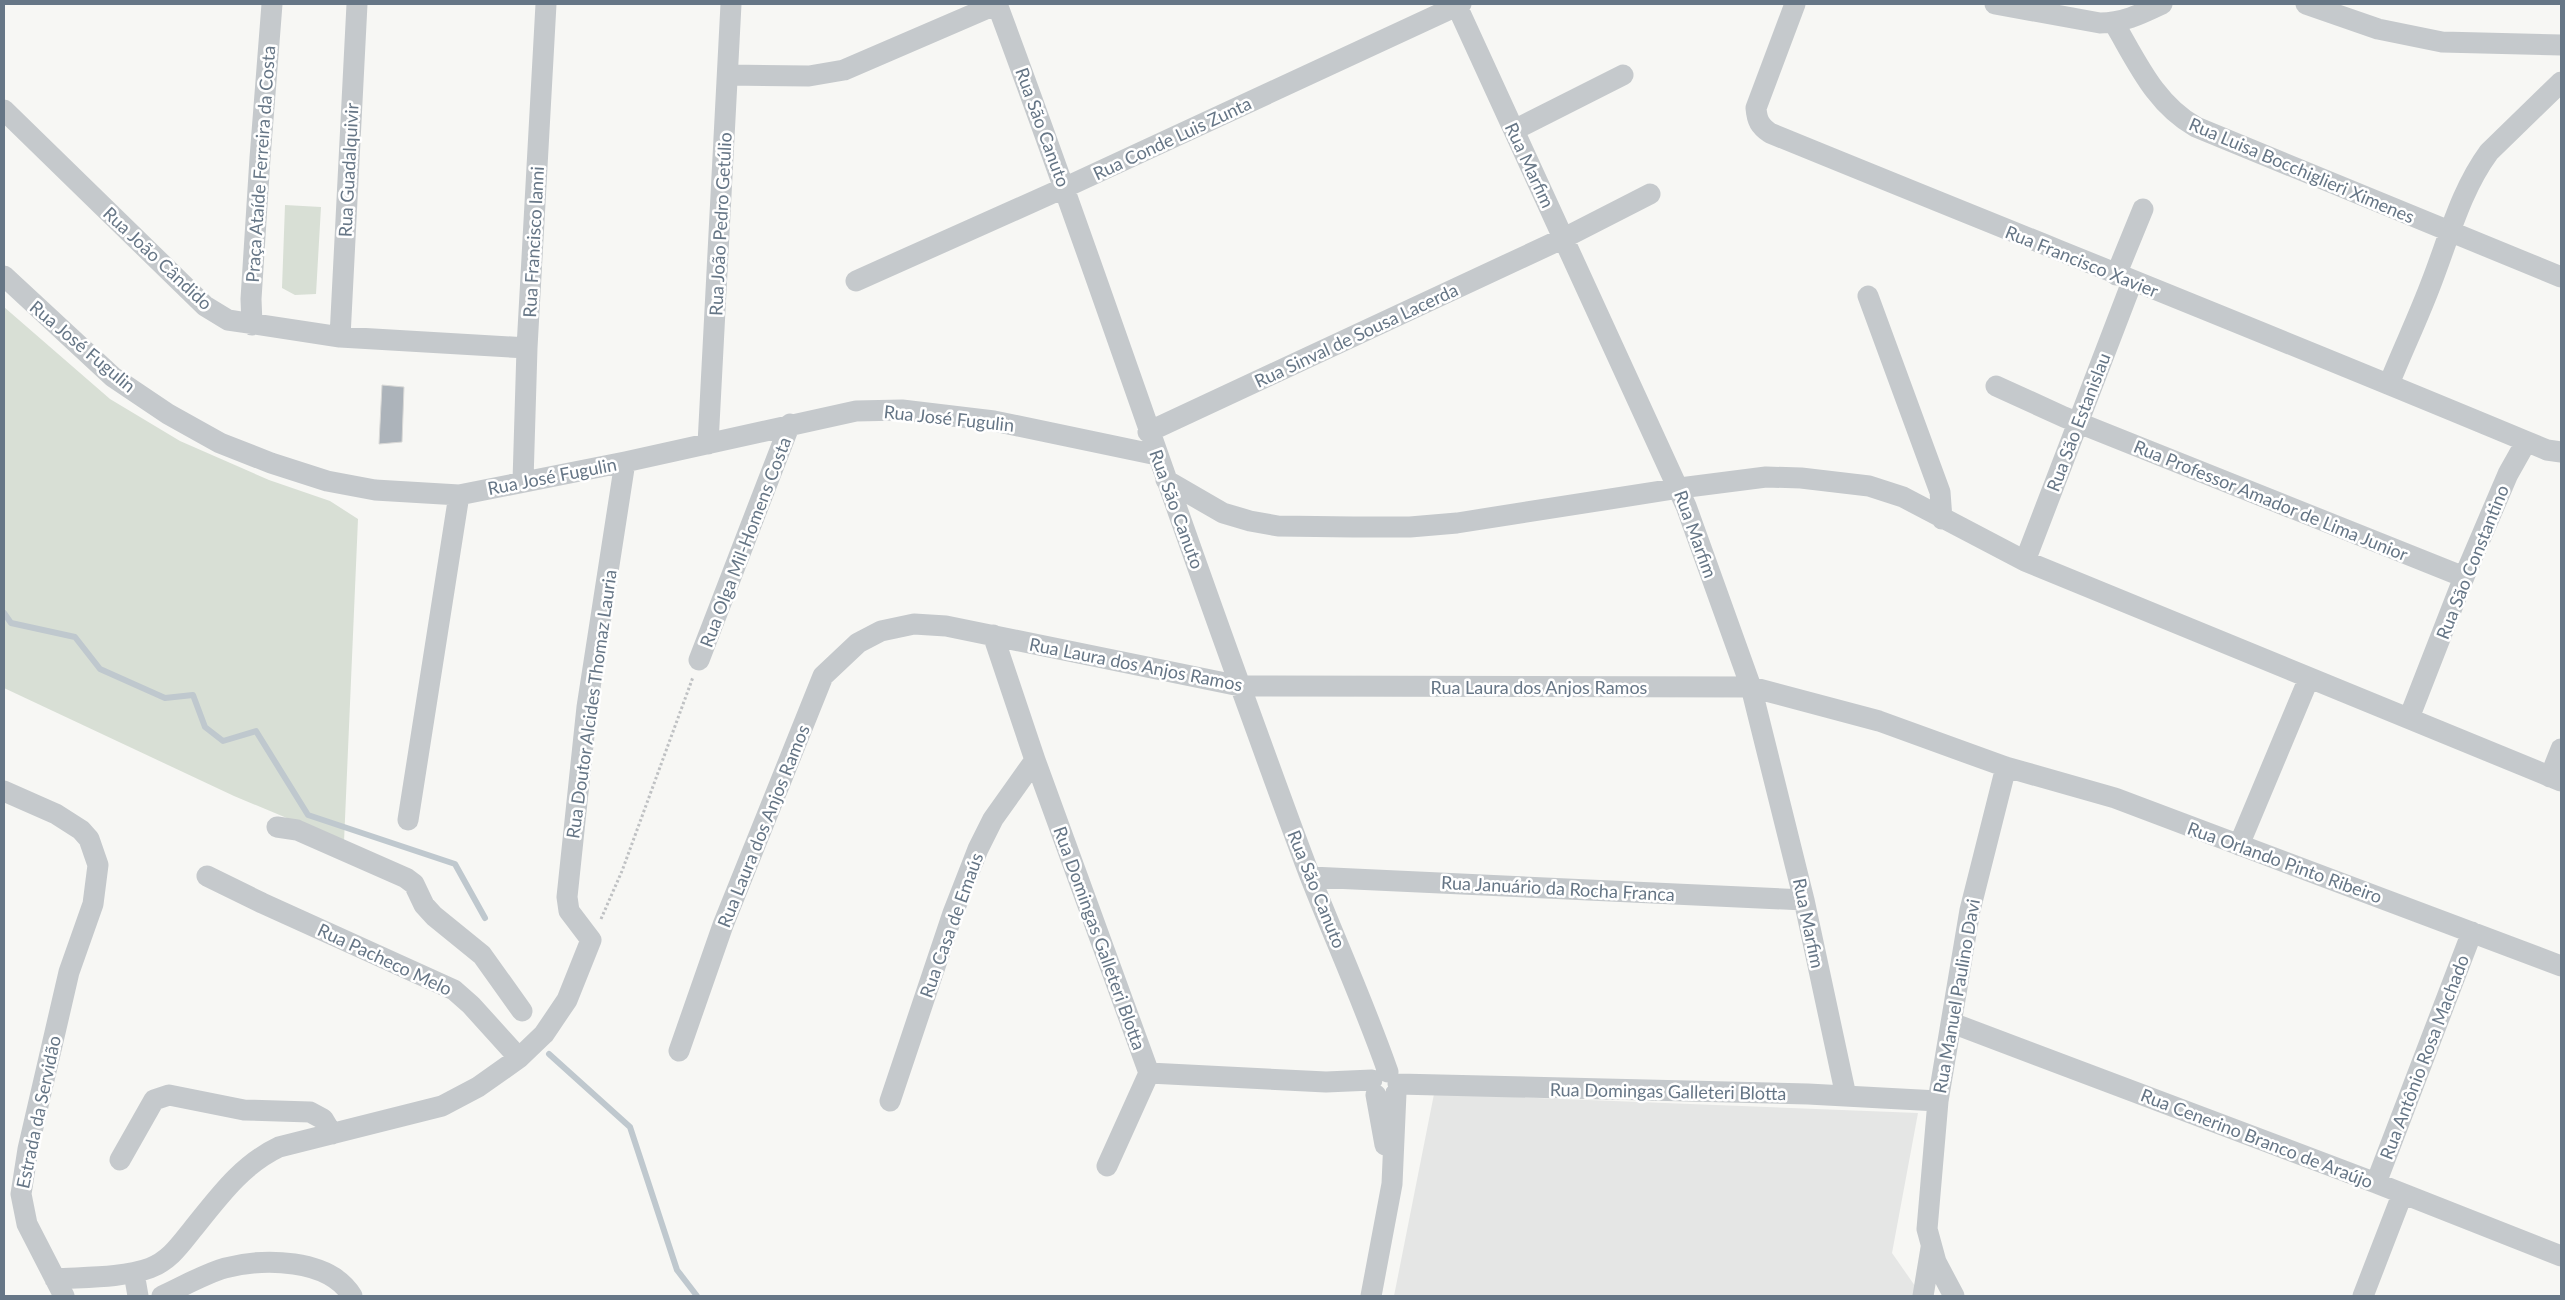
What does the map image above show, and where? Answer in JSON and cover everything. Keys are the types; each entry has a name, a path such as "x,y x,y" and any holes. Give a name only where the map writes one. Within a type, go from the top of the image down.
{"street":[{"name":"Praça Ataíde Ferreira da Costa","path":"252,325 251,299 272,4"},
{"name":"Rua Guadalquivir","path":"340,337 357,4"},
{"name":"Rua Francisco Ianni","path":"523,481 527,348 546,4"},
{"name":"Rua João Pedro Getúlio","path":"708,444 731,4"},
{"path":"728,75 809,76 844,70 997,4"},
{"name":"Rua São Canuto","path":"997,4 1066,187 1148,432 1240,686 1311,877 1367,1011 1382,1084 1392,1184 1371,1296"},
{"name":"Rua Conde Luis Zunta","path":"856,281 1066,187 1458,4"},
{"name":"Rua Marfim","path":"1458,4 1514,130 1680,488 1751,687 1804,900 1846,1096"},
{"name":"Rua Francisco Xavier","path":"1794,4 1756,108 1757,118 1761,126 1770,134 2124,279 2389,384 2526,442"},
{"path":"1995,4 2100,23 2114,23 2134,17 2162,4"},
{"path":"2306,4 2378,29 2433,40 2561,45"},
{"name":"Rua Luisa Bocchiglieri Ximenes","path":"2114,23 2146,79 2179,118 2313,177 2451,231 2561,277"},
{"path":"1514,130 1622,75"},
{"path":"2389,384 2469,184 2480,163 2561,82"},
{"name":"Rua João Cândido","path":"4,110 205,306 228,320 340,337 527,348"},
{"name":"Rua Sinval de Sousa Lacerda","path":"1148,432 1564,238 1650,194"},
{"name":"Rua São Estanislau","path":"2025,562 2078,422 2124,279 2143,209"},
{"name":"Rua José Fugulin","path":"4,276 113,377 168,414 220,443 327,481 375,490 459,495 625,462 790,424 856,411 902,410 1002,422 1157,455"},
{"path":"1868,296 1940,492 1942,518"},
{"name":"Rua Professor Amador de Lima Junior","path":"1996,386 2078,422 2464,577"},
{"name":"Rua Olga Mil-Homens Costa","path":"699,660 790,424"},
{"path":"2526,442 2547,450 2561,452"},
{"name":"Rua São Constantino","path":"2409,718 2464,577 2508,474 2526,442"},
{"name":"Rua Doutor Alcides Thomaz Lauria","path":"591,940 570,911 567,897 588,707 625,462"},
{"path":"1166,480 1224,513 1278,526 1410,527 1457,523 1680,488 1766,477 1801,478 1869,486 1903,498 2025,562 2556,779 2561,750"},
{"path":"408,820 459,495"},
{"name":"Rua Laura dos Anjos Ramos","path":"679,1051 723,925 823,676 858,643 882,631 914,624 946,626 1240,686 1751,687 1879,721 2006,767"},
{"name":"Rua Domingas Galleteri Blotta","path":"993,635 1035,760 1149,1073 1382,1084 1846,1096 1938,1101"},
{"path":"2239,845 2309,678"},
{"name":"Rua Casa de Emaús","path":"890,1101 953,913 978,849 993,819 1035,760"},
{"name":"Rua Orlando Pinto Ribeiro","path":"2006,767 2115,798 2561,966"},
{"name":"Rua Manuel Paulino Davi","path":"1923,1296 1929,1239 1938,1101 1970,910 2006,767"},
{"name":"Estrada da Servidão","path":"4,790 56,814 81,830 89,839 98,865 93,904 68,972 20,1194 27,1224 59,1288 151,1268 171,1255 251,1162 280,1147 442,1106 478,1086 519,1058 544,1034 567,1000 591,940"},
{"path":"277,827 298,830 406,878 414,884 424,905 434,916 482,954 522,1011"},
{"name":"Rua Pacheco Melo","path":"207,876 454,990 471,1005 519,1058"},
{"name":"Rua Januário da Rocha Franca","path":"1311,877 1804,900"},
{"name":"Rua Antônio Rosa Machado","path":"2376,1183 2472,932"},
{"name":"Rua Cenerino Branco de Araújo","path":"1952,1023 2376,1183 2402,1195 2561,1256"},
{"path":"1107,1166 1149,1073"},
{"path":"120,1160 154,1100 161,1096 169,1095 244,1110 310,1112 322,1119 332,1134"},
{"path":"2363,1296 2402,1195"},
{"path":"1929,1239 1952,1294"},
{"path":"162,1296 225,1268 281,1262 308,1266 334,1279 352,1296"},
{"path":"134,1273 138,1296"}],"path":[{"path":"591,940 622,872 699,660"}],"shaded area":[{"path":"285,205 321,207 316,294 295,295 282,288"},
{"path":"4,307 110,399 180,441 269,480 330,501 358,519 344,842 234,796 4,688"},
{"path":"1434,1094 1918,1113 1892,1253 1922,1296 1394,1296"}],"building":[{"path":"382,385 404,387 402,442 379,444"}],"waterway":[{"path":"4,613 11,623 75,637 100,669 165,698 193,695 205,727 223,741 256,731 308,815 455,864 485,918"},
{"path":"549,1054 630,1127 677,1270 697,1296"}]}
